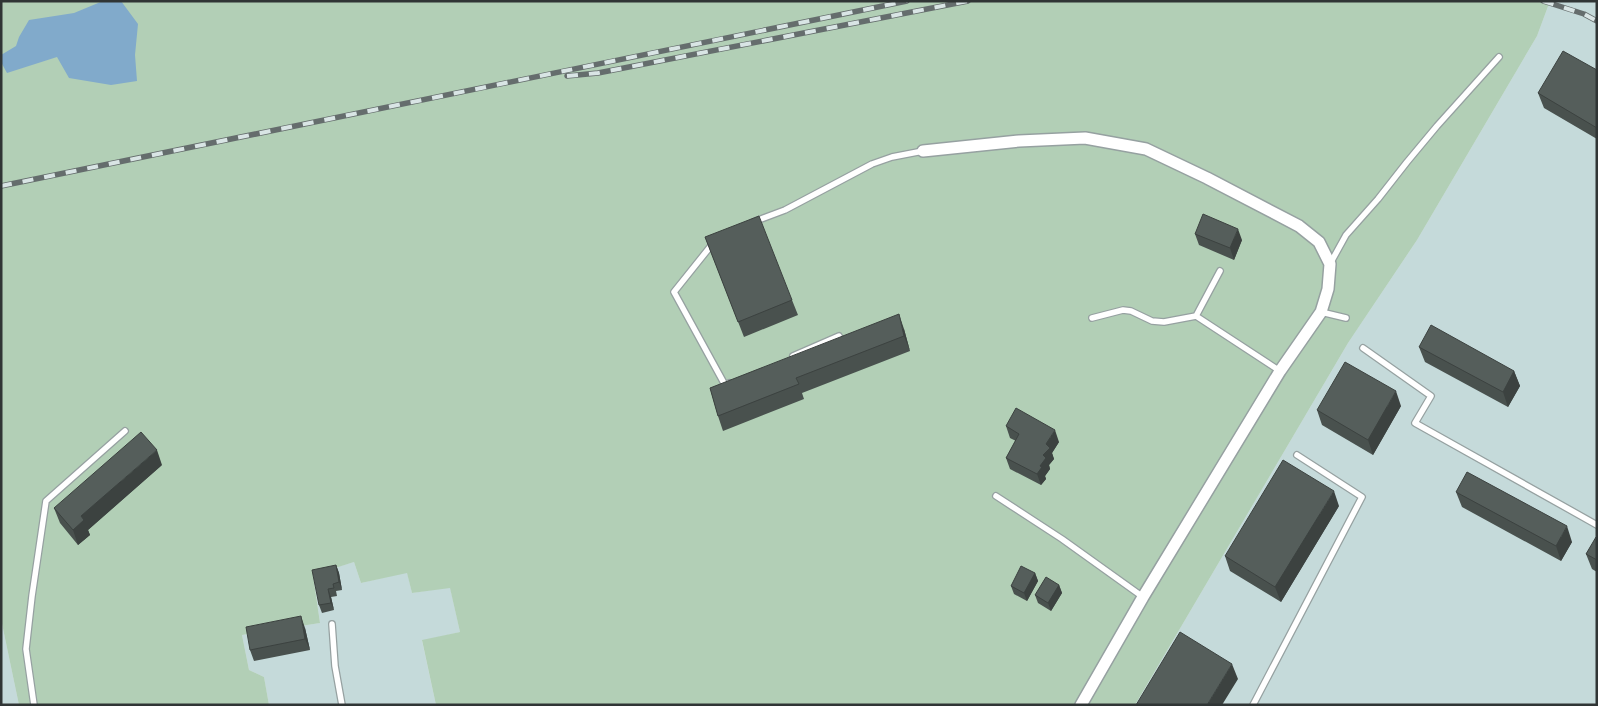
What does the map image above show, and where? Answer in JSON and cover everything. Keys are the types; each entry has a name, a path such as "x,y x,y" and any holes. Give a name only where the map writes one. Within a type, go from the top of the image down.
{"street":[{"path":"923,152 1019,141 1085,138 1146,149 1207,178 1299,226 1319,242 1330,264 1328,289 1321,312 1280,371 1143,597 1081,705"}],"lane":[{"path":"1330,264 1346,235 1378,199 1406,162 1499,57"},
{"path":"746,225 785,210 872,164 892,157 923,152"},
{"path":"721,238 712,243 674,292 724,385 733,382"},
{"path":"1196,316 1220,271"},
{"path":"1092,318 1124,310 1131,311 1152,321 1164,322 1196,316 1280,371"},
{"path":"1321,312 1346,318"},
{"path":"786,359 839,336"},
{"path":"1363,348 1431,396 1415,423 1597,525"},
{"path":"34,705 26,650 46,501 125,431"},
{"path":"1253,705 1362,497 1297,456"},
{"path":"996,496 1062,539 1143,597"},
{"path":"332,624 335,666 342,705"}],"shaded area":[{"path":"1550,1 1597,1 1597,705 1135,705 1348,343 1417,240 1537,36"},
{"path":"354,562 361,583 407,572 412,593 450,587 460,632 422,641 436,705 269,705 264,677 249,670 242,635 320,623 313,574"},
{"path":"1,619 19,705 1,705"}],"green space":[{"path":"1,1 1550,1 1537,36 1417,240 1348,343 1135,705 436,705 422,640 460,632 450,588 412,593 407,573 361,583 354,562 313,575 320,623 242,635 249,670 264,677 269,705 19,705 1,619"}],"water":[{"path":"103,1 121,1 138,24 135,55 137,81 111,85 69,78 57,57 7,73 1,62 1,55 16,46 29,20 74,13"}],"building":[{"path":"1563,51 1597,70 1597,128 1538,93"},
{"path":"1203,214 1238,229 1230,248 1195,234"},
{"path":"759,216 792,300 738,322 705,237"},
{"path":"899,314 904,336 796,378 799,384 718,416 710,388"},
{"path":"1431,325 1514,371 1503,392 1419,347"},
{"path":"1345,362 1396,391 1368,440 1317,410"},
{"path":"1016,408 1055,430 1046,444 1050,448 1043,455 1046,458 1037,474 1006,458 1019,434 1006,426"},
{"path":"141,432 157,450 81,516 84,520 73,530 54,508"},
{"path":"1283,460 1334,491 1275,587 1225,556"},
{"path":"1467,472 1567,526 1556,546 1456,492"},
{"path":"1597,538 1597,560 1586,554"},
{"path":"336,565 339,582 333,584 334,588 328,589 331,603 319,605 312,570"},
{"path":"1021,566 1035,573 1024,593 1011,586"},
{"path":"1046,577 1059,585 1048,603 1035,595"},
{"path":"301,616 305,639 250,650 246,627"},
{"path":"1180,632 1232,664 1207,705 1136,705"}],"railway":[{"path":"1,186 907,1"},
{"path":"567,76 598,73 968,1"},
{"path":"1543,1 1584,14 1597,21"}]}
